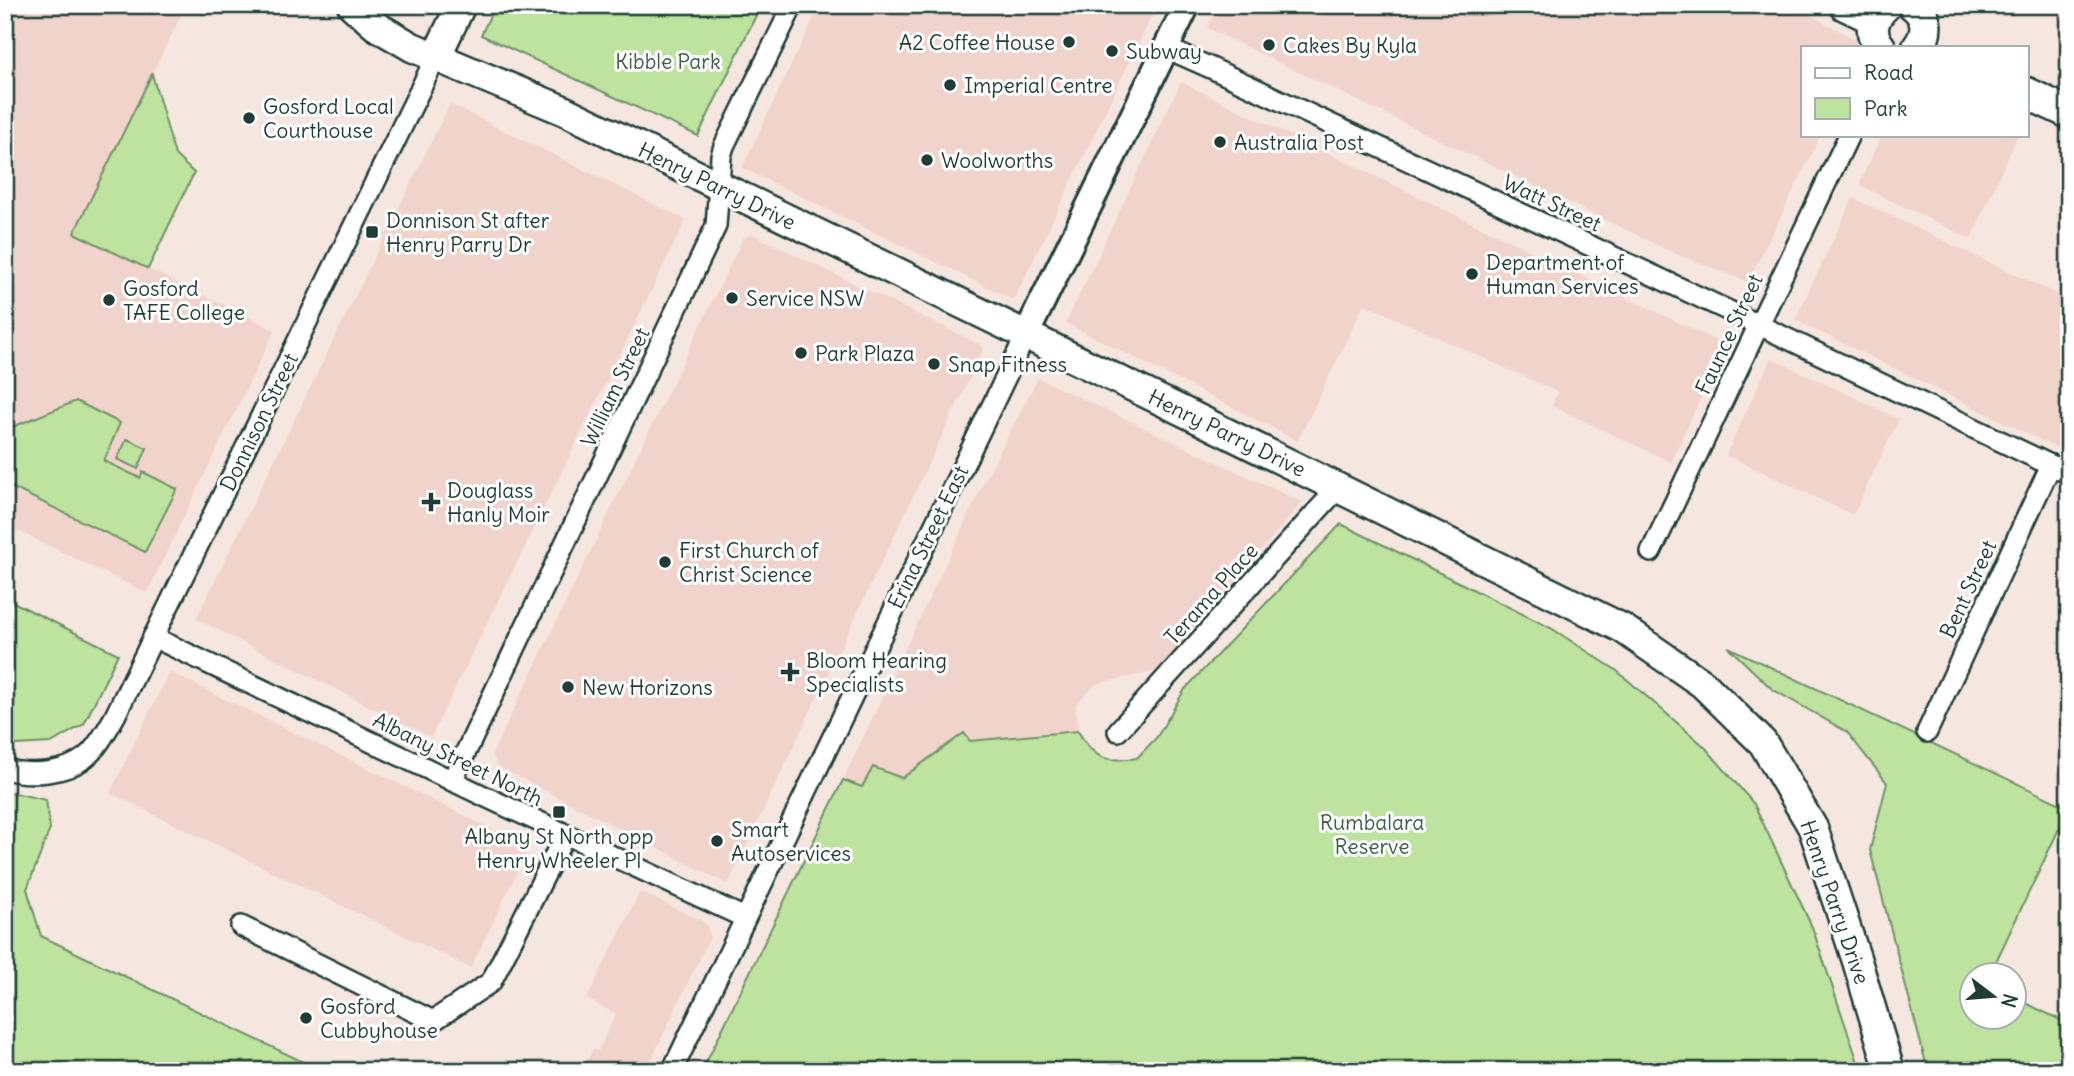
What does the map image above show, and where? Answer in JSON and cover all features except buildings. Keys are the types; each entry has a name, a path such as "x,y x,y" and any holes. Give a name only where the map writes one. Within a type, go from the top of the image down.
{"main road":[{"name":"Henry Parry Drive","path":"352,5 376,26 402,42 563,110 1622,628 1703,684 1763,743 1813,828 1890,1071"},
{"name":"Donnison Street","path":"436,58 461,5"},
{"path":"1845,5 1880,24"},
{"path":"1913,5 1923,15 1926,23 1926,45"},
{"path":"2028,93 2069,113"}],"street":[{"name":"William Street","path":"452,781 716,226 724,146 793,5"},
{"name":"Erina Street East","path":"672,1071 1186,5"},
{"name":"Watt Street","path":"1166,48 1759,325 2060,470"},
{"name":"Donnison Street","path":"5,769 49,772 67,768 86,757 115,716 436,58"},
{"name":"Faunce Street","path":"1651,552 1849,136"},
{"name":"Bent Street","path":"1927,732 2060,470"},
{"name":"Terama Place","path":"1118,731 1338,488"},
{"name":"Albany Street North","path":"153,637 565,835 745,918"},
{"path":"242,926 433,1021 491,982 565,835"}],"shaded area":[{"name":"Gosford TAFE College","path":"5,5 186,5 74,233 275,330 147,593 5,525"},
{"name":"Imperial Centre","path":"820,5 1157,5 1014,300 742,168"},
{"path":"1218,5 1791,5 1866,45 1801,46 1801,136 1821,136 1748,282 1676,254 1207,28"},
{"path":"1181,82 1725,345 1671,462 1552,406 1558,392 1364,304 1298,441 1066,323"},
{"path":"450,104 686,220 431,737 196,619"},
{"path":"1882,136 2018,136 1971,239 1861,186 1860,182"},
{"path":"1853,198 2069,300 2069,454 1795,320"},
{"path":"752,234 981,345 983,350 728,884 497,766 492,754 743,238"},
{"path":"1771,358 1899,419 1853,515 1726,455"},
{"path":"1038,378 1302,502 1158,671 1096,684 1076,704 1078,731 970,741 964,733 902,778 873,767 862,788 843,780 988,474"},
{"path":"169,672 529,847 471,968 110,793"},
{"path":"640,892 699,919 707,925 710,937 646,1071 581,1071 593,1049 598,1051 616,1014 587,999"}],"green space":[{"name":"Kibble Park","path":"495,5 761,5 698,136 481,35"},
{"path":"152,74 175,155 194,173 148,269 74,233"},
{"path":"76,401 120,423 104,461 140,478 143,472 177,489 145,552 5,484 5,430"},
{"path":"127,439 147,448 138,469 117,459"},
{"name":"Rumbalara Reserve","path":"1341,524 1551,628 1616,670 1704,746 1754,804 1812,927 1861,1071 702,1071 843,780 862,787 873,767 902,778 964,733 970,741 1078,731 1090,748 1101,757 1116,760 1137,758 1157,737 1185,689"},
{"path":"5,598 118,654 84,724 51,743 16,745 5,740"},
{"path":"1728,647 2069,808 1997,960 1958,960 1958,1030 2028,1030 2028,1004 2069,1024 2069,1071 1928,1071 1870,850 1887,783 1847,732 1772,689"},
{"path":"5,791 46,800 50,829 27,889 41,936 322,1071 5,1071"}],"place":[{"name":"A2 Coffee House","path":"1069,42"},
{"name":"Cakes By Kyla","path":"1269,45"},
{"name":"Subway","path":"1112,51"},
{"name":"Imperial Centre","path":"950,85"},
{"name":"Gosford Local Courthouse","path":"249,118"},
{"name":"Australia Post","path":"1220,142"},
{"name":"Woolworths","path":"927,160"},
{"name":"Donnison St after Henry Parry Dr","path":"372,232"},
{"name":"Department of Human Services","path":"1472,274"},
{"name":"Service NSW","path":"732,298"},
{"name":"Gosford TAFE College","path":"109,300"},
{"name":"Park Plaza","path":"801,353"},
{"name":"Snap Fitness","path":"934,364"},
{"name":"Douglass Hanly Moir","path":"431,502"},
{"name":"First Church of Christ Science","path":"665,562"},
{"name":"Bloom Hearing Specialists","path":"790,672"},
{"name":"New Horizons","path":"568,687"},
{"name":"Albany St North opp Henry Wheeler Pl","path":"559,812"},
{"name":"Smart Autoservices","path":"717,841"},
{"name":"Gosford Cubbyhouse","path":"306,1018"}]}
